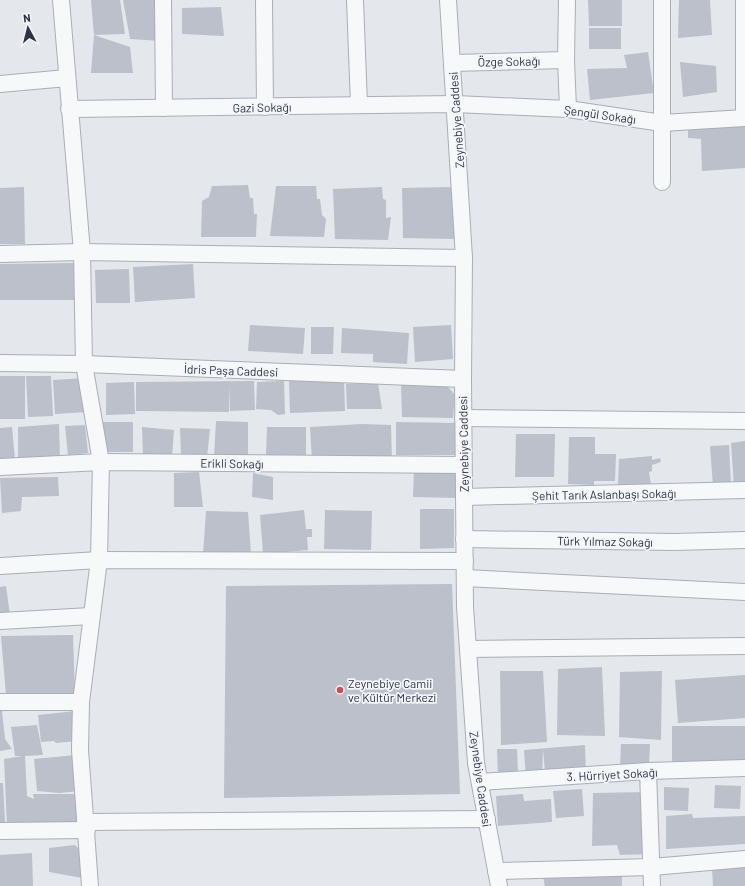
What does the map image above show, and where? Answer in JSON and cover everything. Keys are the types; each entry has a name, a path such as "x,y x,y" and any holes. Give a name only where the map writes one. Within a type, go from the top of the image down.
{"street":[{"path":"61,0 82,252 84,364 101,462 100,560 91,616 81,702 80,750 90,886"},
{"path":"163,0 164,108"},
{"path":"264,0 265,107"},
{"path":"356,0 359,105"},
{"name":"Zeynebiye Caddesi","path":"448,0 464,258 463,465 465,607 476,763 497,879"},
{"path":"567,0 566,60 568,109"},
{"path":"662,0 662,182"},
{"path":"744,0 744,118"},
{"name":"Özge Sokağı","path":"452,63 566,60"},
{"path":"0,84 67,78"},
{"name":"Gazi Sokağı","path":"69,109 455,104"},
{"name":"Şengül Sokağı","path":"455,104 568,109 662,123 744,118"},
{"path":"0,254 82,252 464,258"},
{"name":"İdris Paşa Caddesi","path":"0,363 84,364 463,378"},
{"path":"463,418 745,420"},
{"name":"Erikli Sokağı","path":"0,467 101,462 463,465"},
{"name":"Şehit Tarık Aslanbaşı Sokağı","path":"464,497 745,490"},
{"name":"Türk Yılmaz Sokağı","path":"464,539 674,542 745,540"},
{"path":"0,566 100,560 465,561"},
{"path":"465,578 745,592"},
{"path":"0,621 91,616"},
{"path":"468,648 745,646"},
{"path":"0,702 81,702"},
{"name":"3. Hürriyet Sokağı","path":"480,782 648,771 745,768"},
{"path":"648,771 652,886"},
{"path":"0,831 86,826 487,819"},
{"path":"497,879 745,859"}],"building":[{"path":"91,0 120,0 125,34 94,35"},
{"path":"123,0 154,0 161,41 130,39"},
{"path":"588,0 622,0 622,26 589,26"},
{"path":"679,0 710,0 712,35 678,38"},
{"path":"221,7 224,36 182,34 182,8"},
{"path":"589,28 621,28 621,49 589,49"},
{"path":"94,35 130,47 133,73 91,73"},
{"path":"648,52 654,93 590,100 587,69 627,68 624,55"},
{"path":"680,62 716,66 717,92 683,97"},
{"path":"688,123 745,124 745,168 702,171 701,139 688,138"},
{"path":"248,185 250,198 253,198 254,214 257,214 256,237 201,237 202,201 209,197 212,186"},
{"path":"276,186 316,186 317,199 320,199 322,215 326,219 324,237 270,236"},
{"path":"24,187 25,244 0,244 0,188"},
{"path":"382,187 383,199 386,200 386,218 391,217 388,240 335,239 333,189"},
{"path":"453,187 455,239 403,238 402,188"},
{"path":"74,263 74,300 0,300 0,264"},
{"path":"193,264 195,298 135,302 133,267"},
{"path":"129,269 130,303 96,303 95,270"},
{"path":"250,325 305,328 303,354 248,351"},
{"path":"451,325 453,359 415,362 413,327"},
{"path":"311,327 334,327 333,354 311,354"},
{"path":"342,328 409,333 407,364 373,362 373,354 341,353"},
{"path":"0,376 25,376 25,419 0,419"},
{"path":"26,376 51,376 53,416 28,417"},
{"path":"84,378 87,412 55,414 53,380"},
{"path":"344,380 345,411 290,413 289,381"},
{"path":"254,381 255,410 230,411 229,385 229,412 136,411 136,382"},
{"path":"284,381 285,414 278,415 271,410 256,409 257,382"},
{"path":"134,382 135,414 106,415 106,383"},
{"path":"378,383 382,409 347,409 346,384"},
{"path":"401,385 447,386 455,395 453,418 402,417"},
{"path":"216,421 248,422 248,455 214,457"},
{"path":"103,422 133,422 133,452 103,452"},
{"path":"396,422 457,423 456,455 396,455"},
{"path":"59,424 60,459 18,460 18,427"},
{"path":"362,424 391,425 392,462 312,460 310,427"},
{"path":"85,425 88,453 68,455 65,426"},
{"path":"12,427 15,460 0,461 0,428"},
{"path":"142,427 174,430 172,457 143,457"},
{"path":"267,427 306,427 306,456 266,456"},
{"path":"180,428 210,429 207,457 181,456"},
{"path":"516,434 555,434 554,477 515,477"},
{"path":"569,437 595,437 595,454 616,454 615,481 594,481 594,485 568,484"},
{"path":"745,441 745,486 734,486 731,443"},
{"path":"729,445 731,485 713,486 710,446"},
{"path":"652,456 652,460 660,458 661,462 652,465 652,471 649,472 651,485 618,485 619,459"},
{"path":"414,469 459,470 458,498 413,497"},
{"path":"199,472 203,507 174,507 174,473"},
{"path":"253,473 273,477 273,500 252,497"},
{"path":"58,477 59,496 22,497 21,511 2,513 0,478"},
{"path":"420,509 454,509 454,548 420,549"},
{"path":"304,510 306,529 312,529 312,537 307,537 308,550 263,554 260,515"},
{"path":"325,510 372,511 371,550 324,549"},
{"path":"206,511 248,512 251,554 203,555"},
{"name":"Zeynebiye Camii ve Kültür Merkezi","path":"452,584 460,794 224,798 226,586"},
{"path":"6,586 10,615 0,616 0,587"},
{"path":"73,635 75,696 6,695 1,636"},
{"path":"602,667 605,736 557,735 558,669"},
{"path":"500,671 543,671 547,742 501,745"},
{"path":"662,671 661,740 619,737 620,672"},
{"path":"745,675 745,718 678,723 675,680"},
{"path":"0,711 2,711 5,739 12,749 0,751"},
{"path":"76,711 79,741 56,743 54,741 41,742 38,715"},
{"path":"37,725 43,755 25,756 27,796 34,799 33,794 77,794 79,822 7,826 4,759 23,756 15,756 11,727"},
{"path":"672,726 745,726 745,767 672,767"},
{"path":"621,744 650,744 649,766 620,768"},
{"path":"585,745 586,775 545,772 543,749 542,778 526,779 524,750"},
{"path":"497,749 517,749 518,773 498,776"},
{"path":"76,755 80,791 59,793 37,791 34,759"},
{"path":"0,783 3,783 5,822 0,823"},
{"path":"715,785 741,786 740,809 714,808"},
{"path":"664,787 689,788 688,811 664,810"},
{"path":"582,789 584,816 556,818 553,791"},
{"path":"649,792 652,854 620,855 617,845 592,846 593,793"},
{"path":"523,794 524,801 551,799 552,822 498,826 496,796"},
{"path":"692,814 693,818 745,816 745,844 666,849 666,816"},
{"path":"75,845 79,849 82,878 49,872 49,848"},
{"path":"32,853 33,886 0,886 0,855"},
{"path":"745,865 745,886 713,886 712,867"},
{"path":"622,876 622,886 545,886 543,877"}],"place":[{"name":"Zeynebiye Camii ve Kültür Merkezi","path":"340,690"}]}
